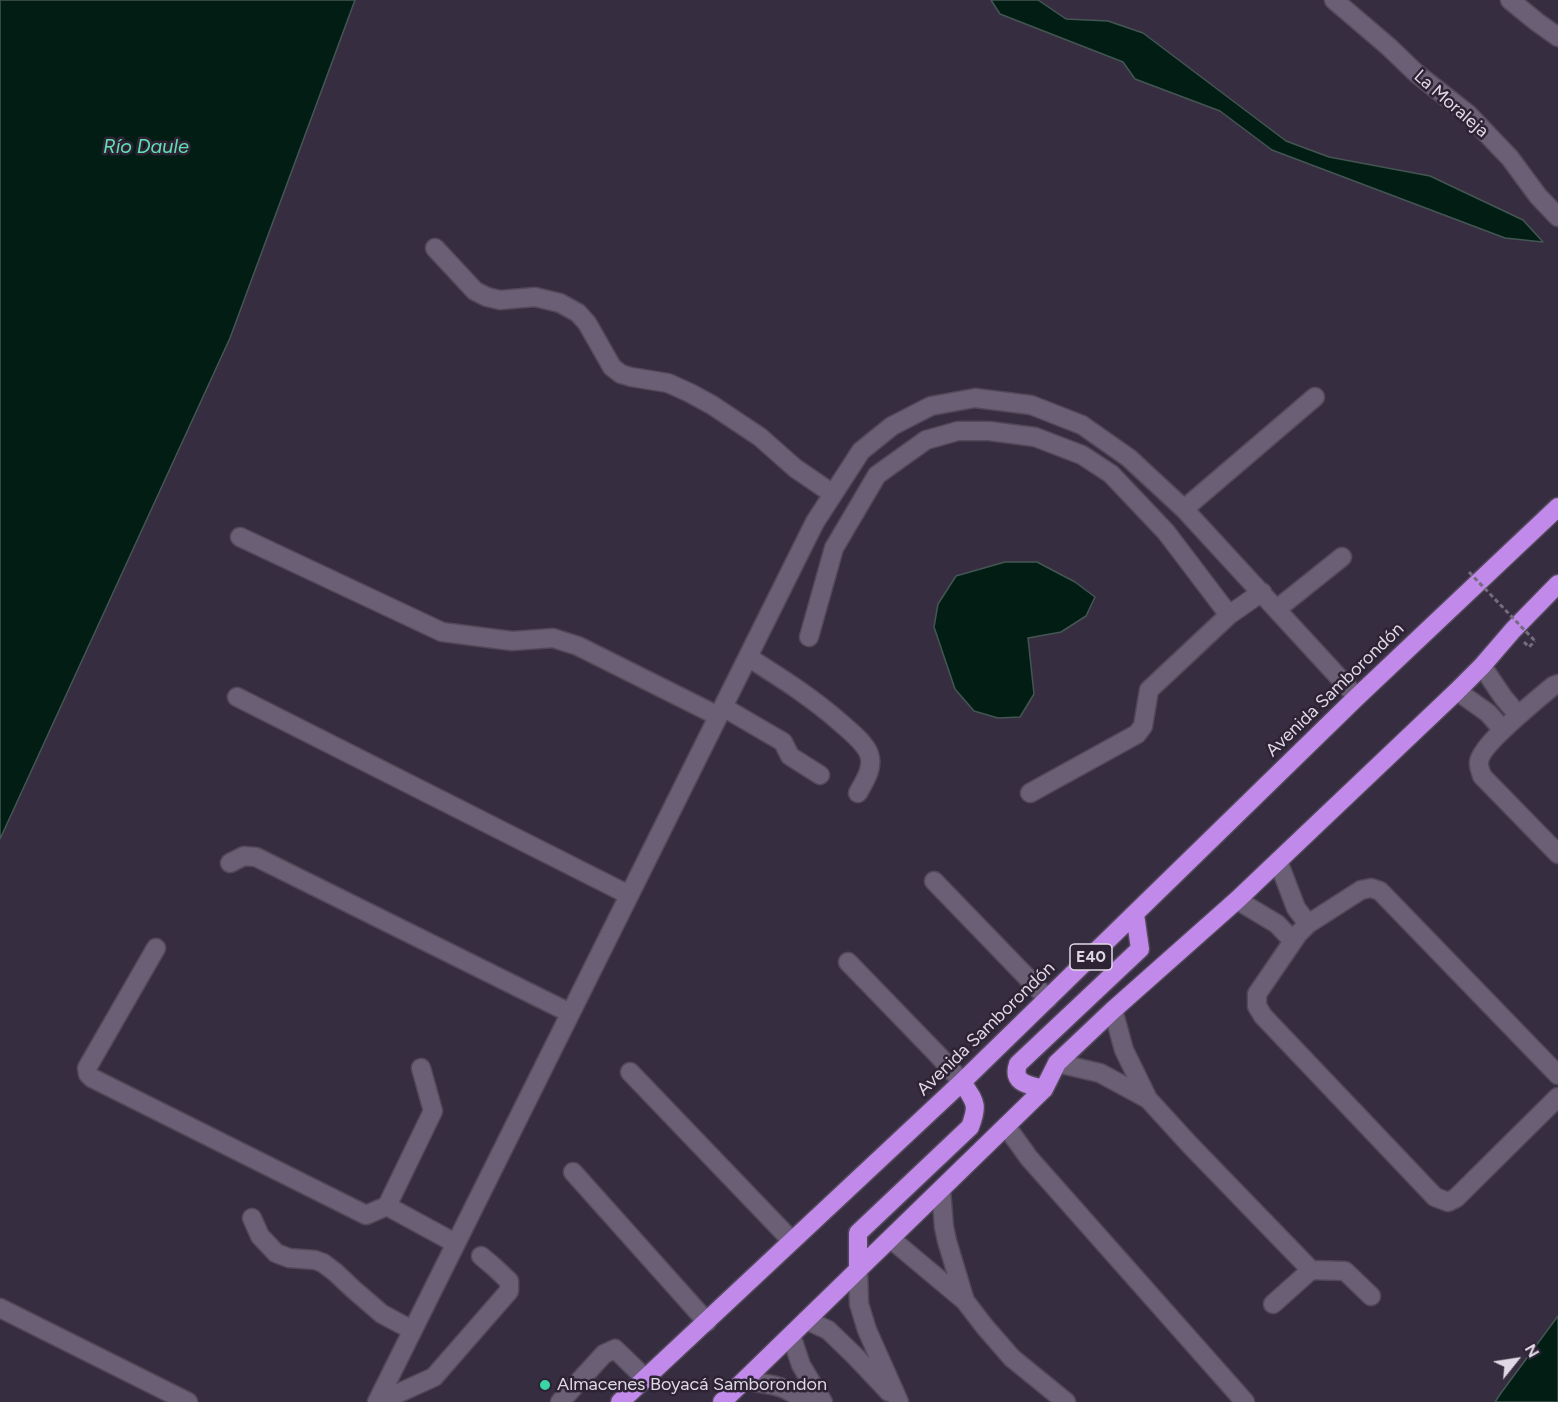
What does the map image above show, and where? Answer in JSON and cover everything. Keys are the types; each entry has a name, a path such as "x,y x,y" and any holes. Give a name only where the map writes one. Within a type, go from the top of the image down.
{"highway":[{"name":"Avenida Samborondón","path":"620,1402 962,1082 1357,697 1558,507"},
{"path":"722,1402 1044,1089 1057,1063 1237,900 1457,691 1558,584"},
{"path":"1044,1089 1018,1079 1016,1071 1018,1064 1140,949 1135,914"},
{"path":"858,1270 858,1233 970,1127 975,1114 975,1102 962,1082"}],"street":[{"name":"La Moraleja","path":"1334,0 1381,39 1416,73 1468,114 1510,158 1538,196 1558,217"},
{"path":"1510,0 1558,37"},
{"path":"435,248 475,291 487,297 500,300 535,297 560,303 578,314 587,323 612,367 621,374 668,384 712,405 760,437 795,468 833,495"},
{"path":"1185,509 1315,397"},
{"path":"378,1402 815,522 861,451 892,426 931,406 975,398 1031,405 1082,425 1129,458 1185,509 1357,697"},
{"path":"809,637 834,548 877,475 926,441 958,431 989,431 1035,437 1082,454 1111,474 1166,532 1229,615"},
{"path":"240,537 442,632 512,641 553,638 578,646 614,665 783,742 790,756 820,775"},
{"path":"1277,609 1341,557"},
{"path":"1030,793 1137,734 1143,726 1149,690 1229,615 1262,592"},
{"path":"1531,611 1558,599"},
{"path":"748,657 795,687 858,738 869,754 870,764 869,772 858,793"},
{"path":"1482,666 1518,715"},
{"path":"1558,684 1518,715 1482,753 1478,763 1482,776 1558,854"},
{"path":"1457,691 1488,713 1503,730"},
{"path":"237,697 629,895"},
{"path":"230,863 244,856 256,857 570,1013"},
{"path":"1278,861 1296,908 1308,924"},
{"path":"934,881 1048,999"},
{"path":"1558,1075 1380,891 1371,888 1361,890 1308,924 1293,940 1257,994 1257,1006 1263,1016 1435,1197 1448,1202 1456,1198 1558,1097"},
{"path":"1237,900 1277,924 1293,940"},
{"path":"156,948 87,1068 88,1074 366,1215 387,1206 433,1112 421,1068"},
{"path":"848,962 938,1054 962,1082"},
{"path":"1113,1010 1124,1050 1148,1099 1311,1270"},
{"path":"1057,1063 1100,1073 1148,1099"},
{"path":"630,1072 792,1241"},
{"path":"1006,1126 1029,1158 1245,1402"},
{"path":"573,1172 706,1322"},
{"path":"941,1190 947,1241 965,1301"},
{"path":"387,1206 455,1243"},
{"path":"252,1218 260,1236 276,1252 289,1258 315,1260 323,1263 382,1314 412,1330"},
{"path":"891,1239 965,1301 984,1327 1012,1358 1066,1402"},
{"path":"378,1402 434,1377 509,1291 509,1281 480,1256"},
{"path":"858,1270 859,1304 867,1330 899,1402"},
{"path":"1273,1304 1311,1270 1345,1271 1371,1296"},
{"path":"0,1308 188,1402"},
{"path":"806,1320 828,1330 899,1402"},
{"path":"791,1335 801,1365 823,1402"},
{"path":"560,1402 604,1354 615,1349 645,1378"},
{"path":"744,1381 778,1386 795,1393 804,1402"}],"path":[{"path":"1469,572 1535,641 1529,647 1521,638"}],"water":[{"name":"Río Daule","path":"0,0 355,0 230,338 0,839"},
{"path":"991,0 1038,0 1066,19 1108,21 1143,33 1286,141 1329,157 1430,176 1523,220 1543,242 1505,238 1272,150 1220,111 1135,79 1123,62 1000,14"},
{"path":"1005,562 1037,562 1075,582 1095,597 1086,616 1061,632 1028,638 1034,694 1020,717 998,718 974,711 955,689 934,627 938,604 956,576"},
{"path":"1558,1316 1558,1402 1495,1402 1501,1393"}],"place":[{"name":"Almacenes Boyacá Samborondon","path":"545,1385"}]}
